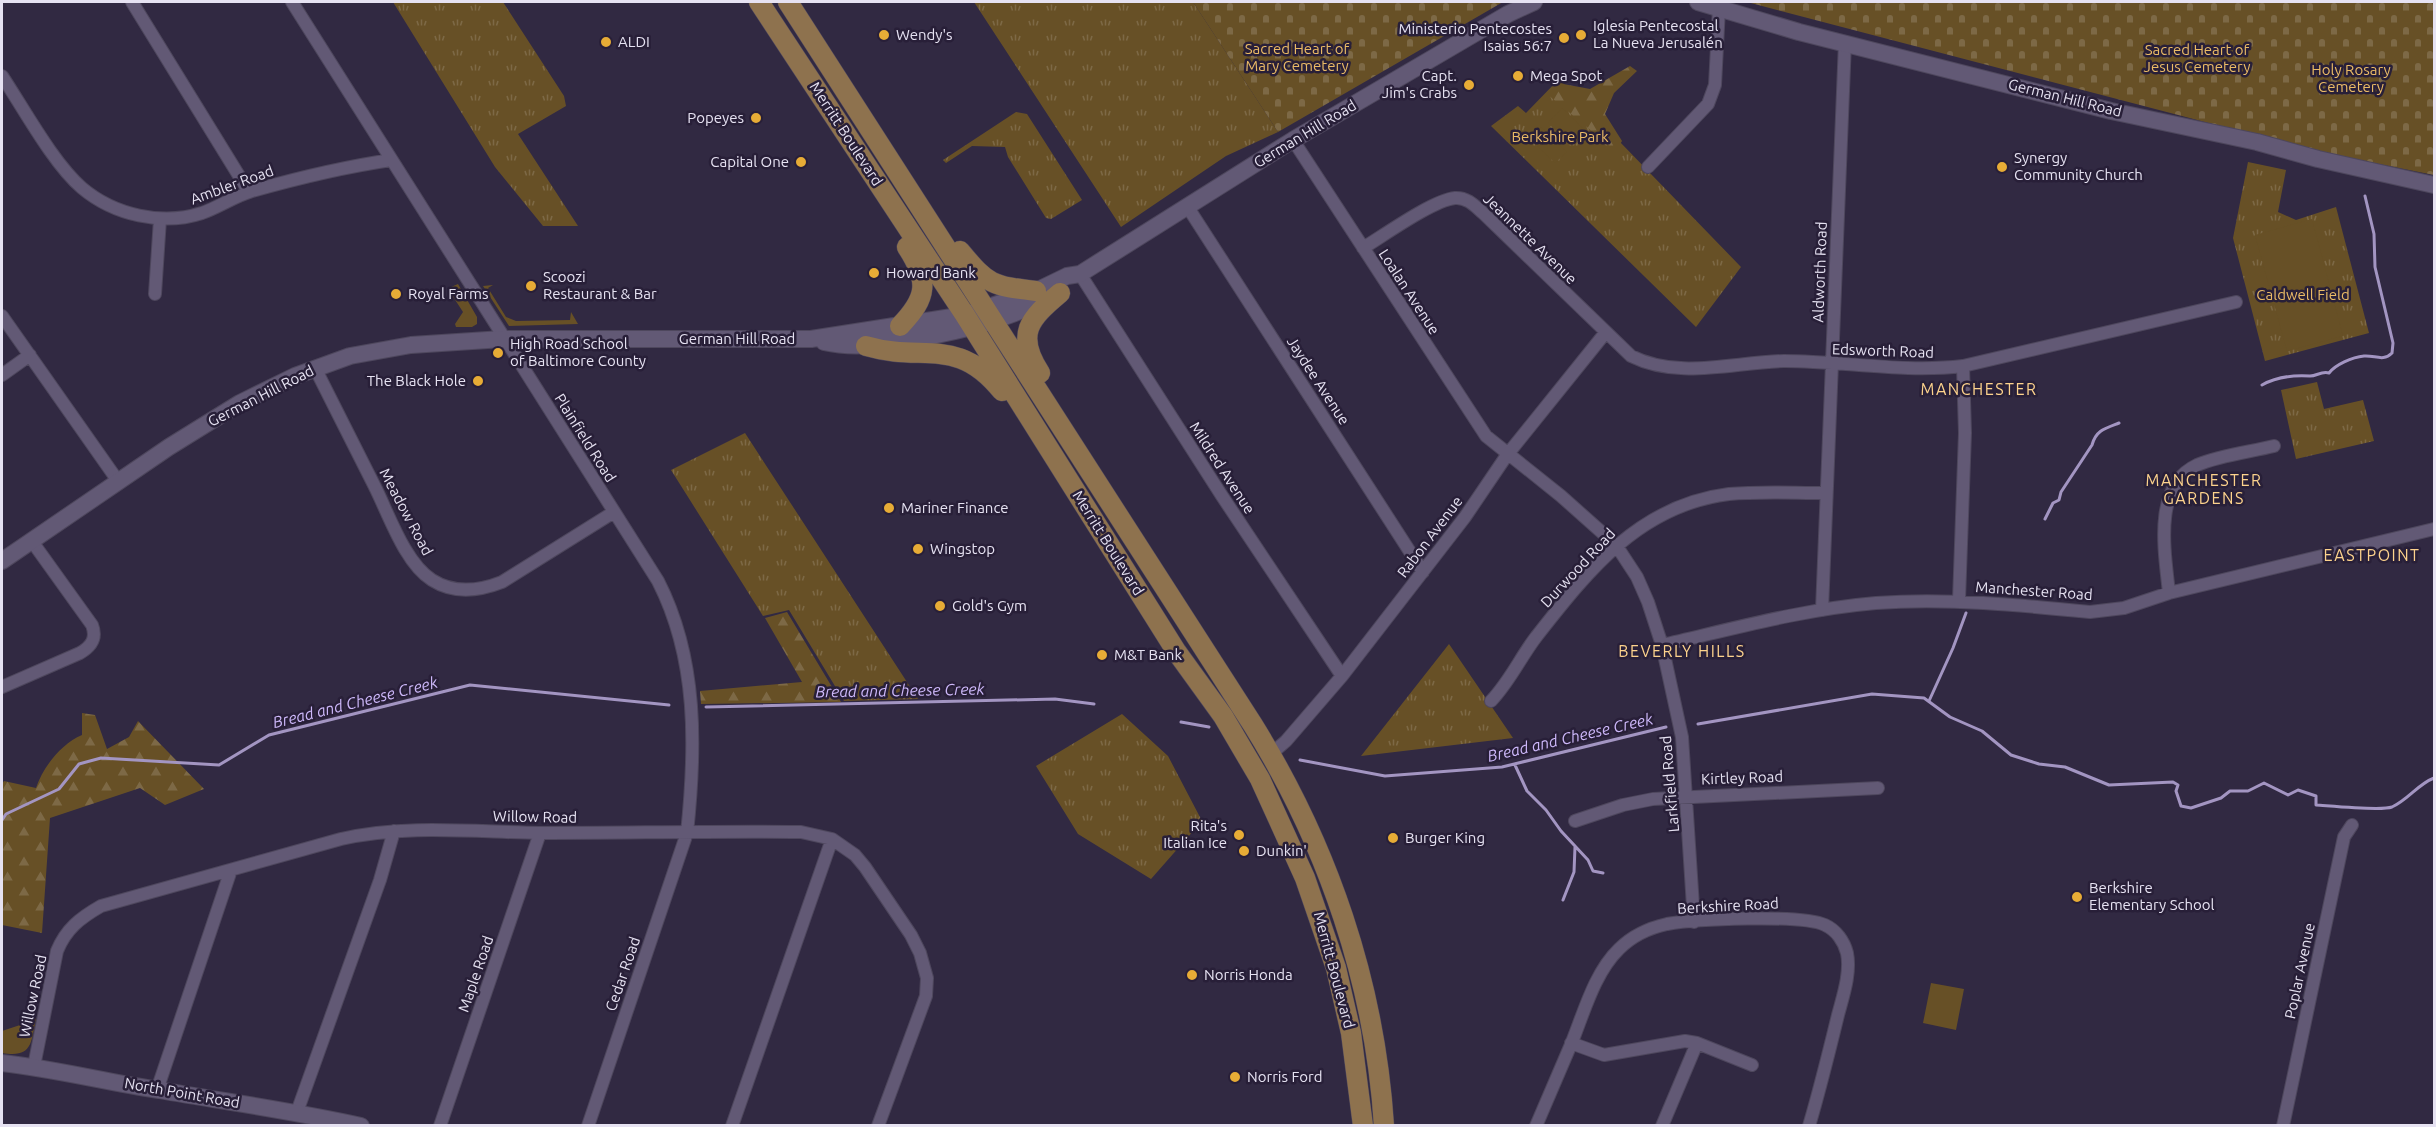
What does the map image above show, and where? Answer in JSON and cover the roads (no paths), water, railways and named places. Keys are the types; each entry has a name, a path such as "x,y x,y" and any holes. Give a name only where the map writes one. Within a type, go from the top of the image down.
{"main road":[{"name":"Merritt Boulevard","path":"759,2 969,322 1176,651 1223,716 1252,765 1273,805 1305,878 1336,968 1351,1033 1363,1125"},
{"name":"Merritt Boulevard","path":"788,2 1271,754 1306,821 1333,887 1357,960 1378,1064 1384,1125"},
{"path":"866,165 860,169 917,263 920,274 921,299 900,326"},
{"path":"915,199 990,282 1002,288 1036,291"},
{"path":"1060,293 1037,313 1027,335 1032,361 1076,432 1071,442"},
{"path":"866,346 884,351 956,355 980,367 1009,400 1021,405"},
{"path":"1223,716 1232,721 1255,754 1271,754"},
{"path":"1252,765 1260,763 1267,767 1291,804 1306,821"}],"street":[{"path":"132,2 249,192"},
{"name":"Plainfield Road","path":"292,2 658,581 672,608 682,643 691,709 691,794 687,833"},
{"name":"German Hill Road","path":"811,339 831,344 866,346 991,316 1060,293 1073,284 1080,274 1293,140 1508,14 1534,2"},
{"name":"German Hill Road","path":"1698,2 1791,30 2111,111 2257,142 2318,159 2434,185"},
{"path":"1648,167 1708,104 1715,85 1719,8"},
{"name":"Aldworth Road","path":"1822,610 1845,42"},
{"name":"Ambler Road","path":"2,76 65,169 82,188 101,201 128,213 160,219 178,218 202,212 249,192 334,170 391,160"},
{"name":"Loalan Avenue","path":"1293,140 1476,423 1486,436 1507,455"},
{"name":"Jeannette Avenue","path":"1363,248 1443,201 1455,198 1465,199 1483,213 1605,332"},
{"name":"Jaydee Avenue","path":"1187,206 1423,572"},
{"path":"155,294 160,219"},
{"name":"German Hill Road","path":"991,316 1067,276 1080,274"},
{"name":"Mildred Avenue","path":"1080,274 1222,496 1342,676"},
{"name":"Edsworth Road","path":"1605,332 1631,356 1664,368 1785,361 1925,369 1963,366 2236,302"},
{"path":"2,316 118,481"},
{"name":"German Hill Road","path":"2,561 118,481 240,403 315,368 350,356 393,347 503,339 811,339 900,326 969,322"},
{"name":"Rabon Avenue","path":"1271,754 1286,741 1342,676 1465,517 1507,455 1605,332"},
{"path":"2,375 30,355"},
{"path":"1959,600 1965,433 1963,366"},
{"name":"Meadow Road","path":"315,368 403,545 425,575 441,585 465,590 488,588 502,582 614,512"},
{"path":"2169,593 2166,514 2177,482 2183,474 2202,464 2274,446"},
{"name":"Larkfield Road","path":"1507,455 1561,496 1616,545 1642,588 1662,645 1682,737 1694,922"},
{"name":"Durwood Road","path":"1491,700 1511,679 1525,651 1557,611 1616,545 1658,516 1693,502 1745,493 1825,493"},
{"name":"Manchester Road","path":"1662,645 1822,610 1876,603 1959,600 2090,612 2109,611 2169,593 2434,529"},
{"path":"2,687 69,658 91,645 95,635 92,625 31,540"},
{"name":"Kirtley Road","path":"1575,821 1623,805 1687,795 1878,788"},
{"name":"Poplar Avenue","path":"2283,1125 2344,837 2352,825"},
{"path":"297,1112 380,880 394,831"},
{"name":"Willow Road","path":"34,1066 57,951 62,939 78,920 101,906 341,839 394,831 801,832 832,838 855,855 910,935 925,964 926,996 878,1125"},
{"name":"Maple Road","path":"440,1125 540,833"},
{"name":"Cedar Road","path":"588,1125 687,833"},
{"path":"732,1125 832,838"},
{"path":"157,1090 231,870"},
{"name":"Berkshire Road","path":"1536,1125 1596,985 1608,962 1617,951 1640,934 1666,924 1810,920 1827,925 1839,935 1846,951 1846,980 1827,1064 1809,1125"},
{"path":"1571,1043 1604,1055 1676,1041 1697,1042 1752,1065"},
{"path":"1662,1125 1697,1042"},
{"name":"North Point Road","path":"2,1063 34,1066 157,1090 297,1112 362,1125"}],"waterway":[{"name":"Bread and Cheese Creek","path":"2262,385 2285,377 2329,373 2340,364 2354,358 2364,356 2382,358 2392,353 2393,343 2375,267 2374,234 2365,196"},
{"name":"Bread and Cheese Creek","path":"2045,519 2053,503 2059,500 2061,492 2096,436 2102,430 2119,423"},
{"name":"Bread and Cheese Creek","path":"1929,701 1966,613"},
{"name":"Bread and Cheese Creek","path":"2,820 6,814 59,789 79,764 101,758 219,765 269,735 470,685 669,705"},
{"name":"Bread and Cheese Creek","path":"1698,724 1872,694 1924,698 1950,717 1982,731 2011,755 2039,764 2065,767 2109,785 2173,782 2178,785 2176,791 2181,806 2191,808 2221,798 2230,791 2248,791 2264,783 2288,795 2298,790 2316,796 2316,805 2386,808 2398,804 2434,778"},
{"name":"Bread and Cheese Creek","path":"706,707 1055,699 1094,704"},
{"name":"Bread and Cheese Creek","path":"1181,722 1209,727"},
{"name":"Bread and Cheese Creek","path":"1300,760 1385,776 1502,767 1666,727"},
{"path":"1515,765 1527,791 1588,860 1593,871 1603,873"},
{"path":"1563,900 1574,872 1575,847"}],"place":[{"name":"Wendy's","path":"884,35"},
{"name":"Iglesia Pentecostal La Nueva Jerusalén","path":"1581,35"},
{"name":"Ministerio Pentecostes Isaias 56:7","path":"1564,38"},
{"name":"ALDI","path":"606,42"},
{"name":"Mega Spot","path":"1518,76"},
{"name":"Capt. Jim's Crabs","path":"1469,85"},
{"name":"Popeyes","path":"756,118"},
{"name":"Capital One","path":"801,162"},
{"name":"Synergy Community Church","path":"2002,167"},
{"name":"Howard Bank","path":"874,273"},
{"name":"Scoozi Restaurant & Bar","path":"531,286"},
{"name":"Royal Farms","path":"396,294"},
{"name":"High Road School of Baltimore County","path":"498,353"},
{"name":"The Black Hole","path":"478,381"},
{"name":"Mariner Finance","path":"889,508"},
{"name":"Wingstop","path":"918,549"},
{"name":"Gold's Gym","path":"940,606"},
{"name":"M&T Bank","path":"1102,655"},
{"name":"Rita's Italian Ice","path":"1239,835"},
{"name":"Burger King","path":"1393,838"},
{"name":"Dunkin'","path":"1244,851"},
{"name":"Berkshire Elementary School","path":"2077,897"},
{"name":"Norris Honda","path":"1192,975"},
{"name":"Norris Ford","path":"1235,1077"}],"district":[{"name":"MANCHESTER","path":"1979,389"},
{"name":"MANCHESTER GARDENS","path":"2204,489"},
{"name":"EASTPOINT","path":"2372,555"},
{"name":"BEVERLY HILLS","path":"1682,651"}],"park label":[{"name":"Sacred Heart of Mary Cemetery","path":"1297,58"},
{"name":"Sacred Heart of Jesus Cemetery","path":"2197,58"},
{"name":"Holy Rosary Cemetery","path":"2351,78"},
{"name":"Berkshire Park","path":"1560,137"},
{"name":"Caldwell Field","path":"2303,295"}]}
